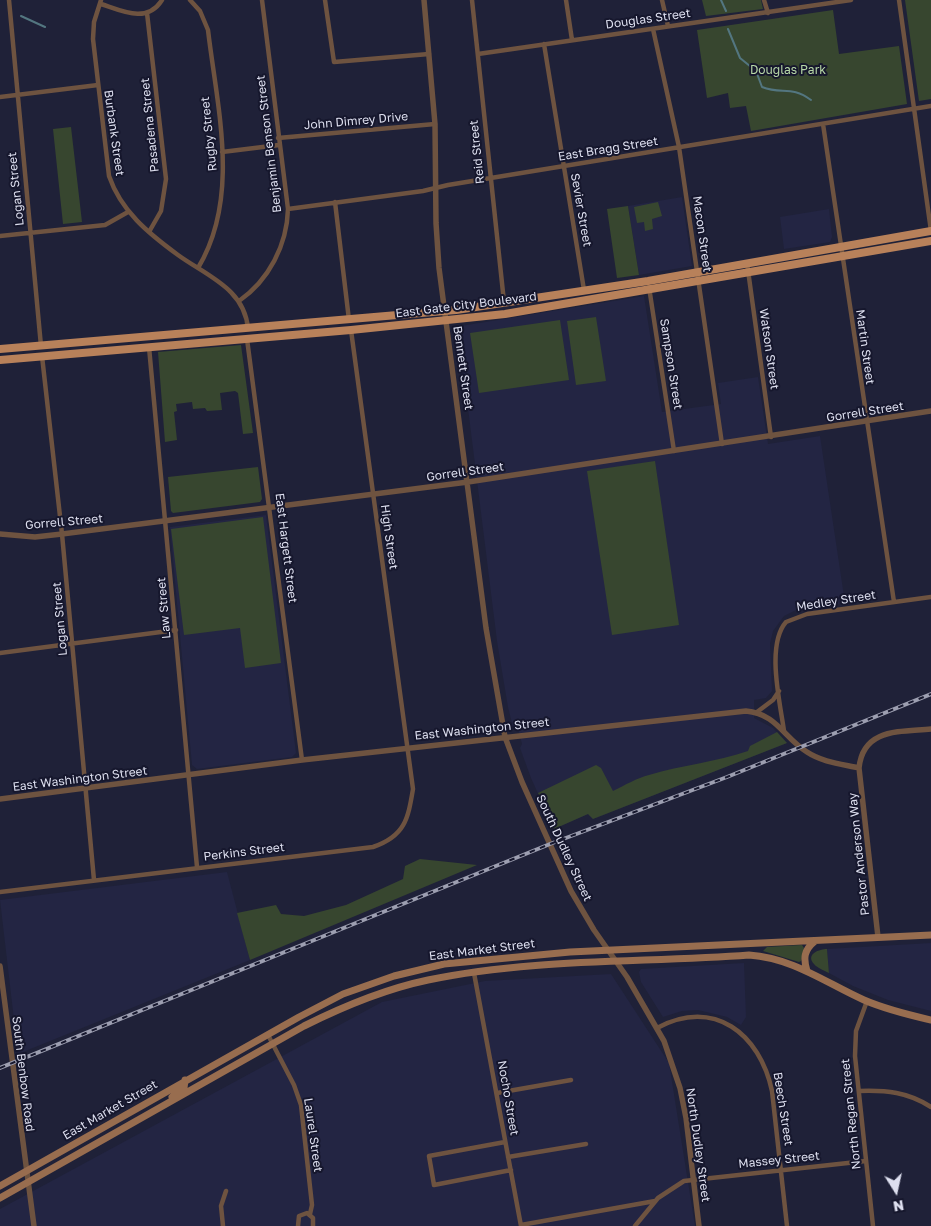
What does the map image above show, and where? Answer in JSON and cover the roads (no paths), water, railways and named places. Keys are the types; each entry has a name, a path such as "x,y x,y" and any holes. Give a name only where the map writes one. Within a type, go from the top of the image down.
{"main road":[{"name":"East Gate City Boulevard","path":"0,349 445,311 648,281 931,231"},
{"name":"East Gate City Boulevard","path":"0,360 351,330 505,314 931,241"},
{"name":"East Market Street","path":"0,1186 185,1080 343,994 394,976 444,964 490,958 608,950 931,934"},
{"path":"808,971 804,958 806,952 815,941"},
{"path":"749,955 761,949 764,943"},
{"name":"East Market Street","path":"0,1198 272,1044 337,1010 375,995 427,980 528,966 749,955 780,959 867,1001 931,1020"},
{"path":"150,1114 184,1088 185,1080"}],"street":[{"name":"Logan Street","path":"9,0 41,346"},
{"path":"101,2 136,15 147,14 162,0"},
{"name":"Rugby Street","path":"190,0 200,11 208,30 224,176 217,225 206,255 198,268"},
{"name":"Benjamin Benson Street","path":"240,301 254,290 271,266 285,235 288,209 262,0"},
{"path":"325,0 334,62 429,54"},
{"name":"Bennett Street","path":"424,0 436,124 437,247 486,628 505,737"},
{"name":"Reid Street","path":"472,0 504,302"},
{"path":"566,0 572,40"},
{"path":"662,0 668,26"},
{"path":"764,0 768,13"},
{"name":"Douglas Street","path":"478,54 851,0"},
{"path":"898,0 931,231"},
{"name":"Burbank Street","path":"101,2 94,22 98,85 109,176 115,194 128,212 149,232 229,289 240,301 246,314 248,329"},
{"name":"Pasadena Street","path":"147,14 166,179 160,212 149,232"},
{"name":"Macon Street","path":"654,29 679,147 722,444"},
{"name":"Sevier Street","path":"544,44 584,290"},
{"path":"0,97 98,85"},
{"name":"East Bragg Street","path":"288,209 436,188 931,106"},
{"name":"John Dimrey Drive","path":"278,138 436,124"},
{"name":"Martin Street","path":"823,124 841,256 894,602"},
{"path":"222,152 279,145"},
{"path":"335,202 349,320"},
{"path":"0,236 105,225 128,212"},
{"name":"Watson Street","path":"748,263 771,437"},
{"name":"Sampson Street","path":"648,281 674,451"},
{"name":"High Street","path":"351,330 408,748"},
{"name":"East Hargett Street","path":"247,339 271,508 302,760"},
{"name":"Law Street","path":"149,346 198,867"},
{"name":"Logan Street","path":"42,356 62,534 94,880"},
{"name":"Gorrell Street","path":"0,534 36,537 468,482 931,411"},
{"name":"Medley Street","path":"784,731 776,643 786,622 807,614 931,597"},
{"path":"0,653 176,630"},
{"path":"757,712 773,700 779,691"},
{"path":"757,712 768,716 804,750 817,758 860,768 864,749 880,736 931,729"},
{"name":"East Washington Street","path":"0,799 302,760 675,718 757,712"},
{"name":"South Dudley Street","path":"505,737 522,782 571,891 617,962"},
{"name":"Perkins Street","path":"0,892 373,847 386,842 394,836 409,816 413,789 408,748"},
{"name":"Pastor Anderson Way","path":"860,768 878,937"},
{"name":"North Dudley Street","path":"617,962 657,1028 671,1058 680,1088 699,1226"},
{"name":"South Benbow Road","path":"0,966 34,1226"},
{"name":"Nocho Street","path":"474,973 521,1226"},
{"name":"North Regan Street","path":"867,1001 858,1022 855,1041 873,1226"},
{"name":"Beech Street","path":"657,1028 669,1021 687,1017 713,1018 737,1030 757,1050 768,1071 772,1091 787,1226"},
{"name":"Laurel Street","path":"268,1035 294,1085 301,1105 312,1205 310,1214 313,1218 313,1226"},
{"path":"497,1093 571,1080"},
{"path":"859,1092 879,1090 905,1094 931,1107"},
{"path":"506,1142 429,1156 434,1184 511,1170"},
{"path":"508,1157 586,1144"},
{"name":"Massey Street","path":"656,1201 684,1181 866,1160"},
{"path":"223,1226 220,1206 226,1191"},
{"path":"521,1226 656,1201"},
{"path":"635,1226 656,1201"},
{"path":"298,1226 299,1216 310,1214"}],"waterway":[{"path":"721,0 726,11"},
{"path":"21,16 45,27"},
{"path":"728,29 740,58 756,71 762,87 792,91 804,95 811,100"}],"railway":[{"path":"0,1068 550,844 727,777 931,694"}],"park label":[{"name":"Douglas Park","path":"788,70"}]}
